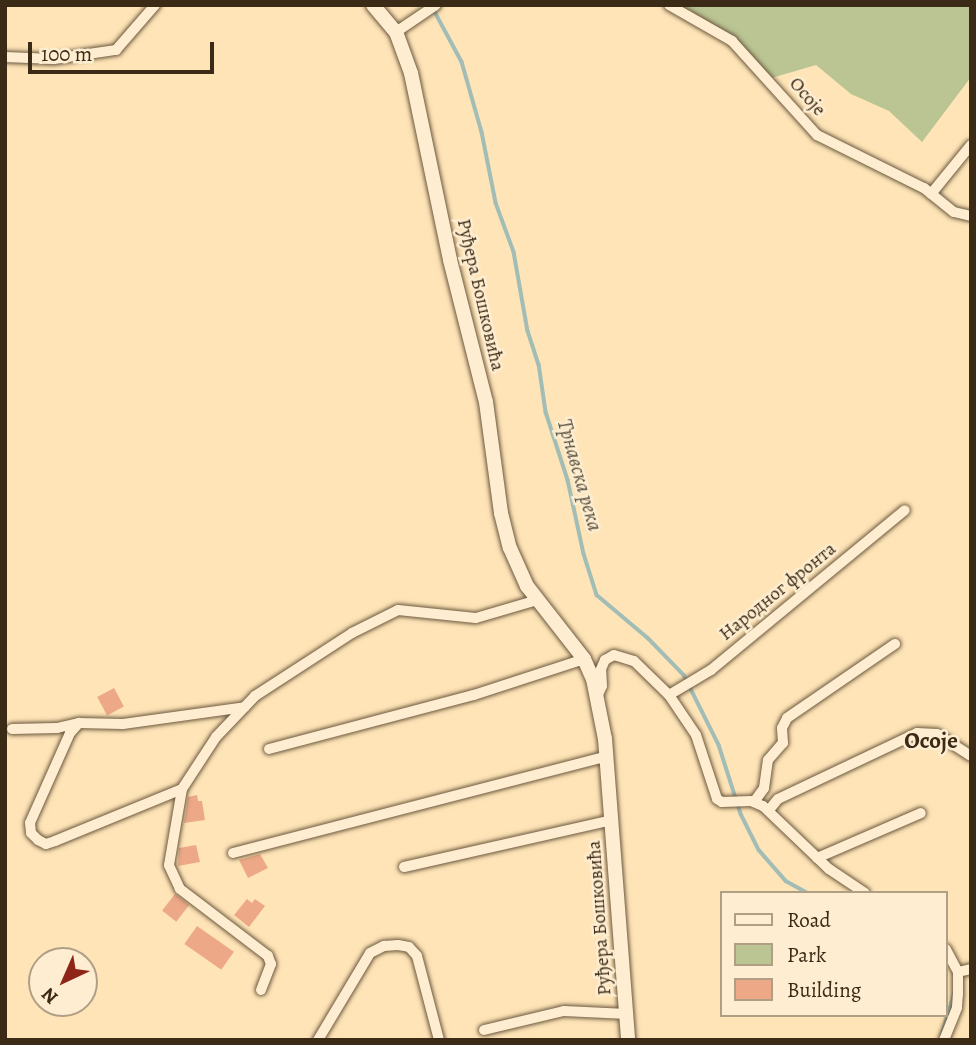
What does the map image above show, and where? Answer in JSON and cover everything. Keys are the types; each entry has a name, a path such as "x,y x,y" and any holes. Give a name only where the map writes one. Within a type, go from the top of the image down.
{"main road":[{"name":"Руђера Бошковића","path":"373,5 396,32 411,73 450,260 486,402 503,525 521,576 584,659 597,697 607,756 628,1040"}],"street":[{"path":"5,57 65,58 116,50 155,5"},
{"path":"396,32 436,5"},
{"name":"Осоје","path":"669,5 732,41 817,135 931,194 954,212 971,216"},
{"path":"931,194 971,145"},
{"name":"Народног фронта","path":"669,695 698,680 905,510"},
{"path":"261,990 271,964 268,956 180,890 169,865 182,789 216,737 255,696 352,633 398,610 429,611 467,619 485,617 537,600"},
{"path":"751,802 764,788 768,760 783,743 782,728 787,718 895,644"},
{"name":"Руђера Бошковића","path":"597,697 603,686 601,669 605,660 614,655 634,661 669,695"},
{"path":"269,749 474,695 584,659"},
{"path":"669,695 696,735 711,789 722,802 751,802 769,810 817,858 862,891"},
{"path":"12,729 57,728 79,723 123,724 244,707"},
{"path":"79,723 70,733 30,823 31,833 38,840 46,844 55,841 182,789"},
{"path":"769,810 779,799 917,733 937,734 971,756"},
{"path":"233,853 607,756"},
{"path":"817,858 921,813"},
{"name":"Руђера Бошковића","path":"404,867 612,820"},
{"path":"318,1040 370,953 384,946 398,944 409,947 417,956 439,1040"},
{"path":"944,1040 957,1007 958,972 948,954"},
{"path":"958,972 971,970"},
{"name":"Руђера Бошковића","path":"484,1030 564,1011 626,1014"}],"green space":[{"path":"669,5 971,5 971,77 922,142 889,111 851,94 816,65 768,79 732,41"}],"building":[{"path":"114,688 124,707 107,715 97,697"},
{"path":"197,795 198,801 202,801 205,820 184,823 188,797"},
{"path":"196,845 200,862 178,866 179,848"},
{"path":"260,854 268,868 248,878 239,860"},
{"path":"175,894 189,905 176,922 162,911"},
{"path":"247,899 252,903 255,899 265,906 249,927 234,915"},
{"path":"197,926 234,952 221,970 184,944"}],"waterway":[{"name":"Трнавска река","path":"434,10 462,62 482,132 496,203 514,252 528,331 539,364 546,412 568,480 584,554 597,595 648,638 684,675 719,745 741,814 759,850 786,881 804,891"},
{"name":"Трнавска река","path":"948,1014 954,994"},
{"name":"Трнавска река","path":"942,1034 947,1017"}],"district":[{"name":"Осоје","path":"931,741"}]}
